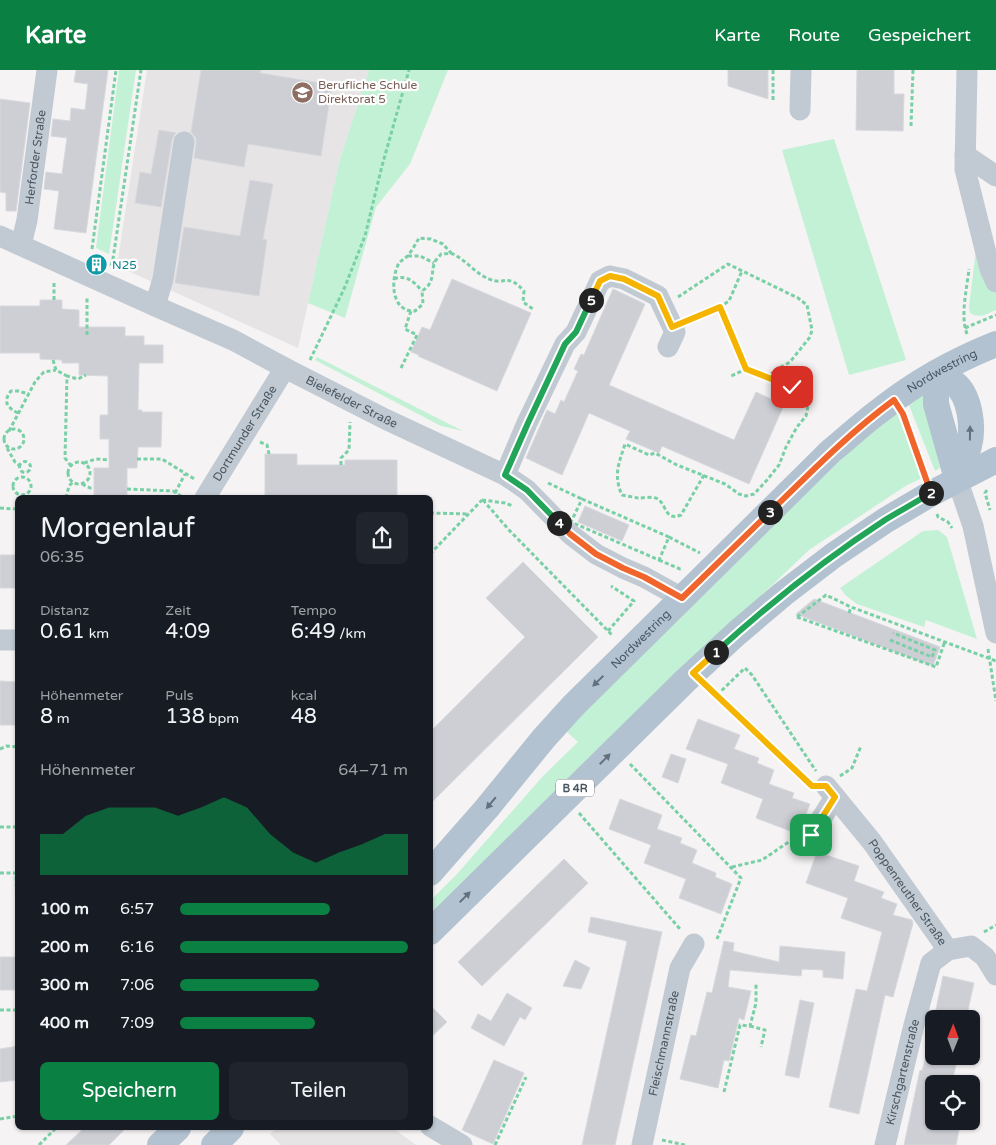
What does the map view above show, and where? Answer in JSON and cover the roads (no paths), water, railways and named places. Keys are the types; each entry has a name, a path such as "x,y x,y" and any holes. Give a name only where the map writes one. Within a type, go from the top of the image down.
{"main road":[{"name":"Nordwestring","path":"433,870 487,808 558,721 831,451 894,400 936,373 996,344"},
{"path":"936,373 954,383 961,391 967,402 969,412 969,447 957,479"},
{"name":"B 4R","path":"433,929 693,673 783,594 841,550 886,520 935,505 957,479 996,460"},
{"path":"160,1145 176,1130"},
{"path":"214,1145 230,1130"}],"street":[{"name":"Herforder Straße","path":"21,245 28,220 47,70"},
{"path":"800,110 801,70"},
{"path":"967,70 965,169 978,227 990,269 996,282"},
{"path":"154,306 163,279 184,142"},
{"path":"965,155 996,176"},
{"name":"Bielefelder Straße","path":"0,236 233,340 385,419 505,475 527,490 570,534 596,554 682,598"},
{"path":"505,475 565,344 576,332 600,281 610,276 624,279 658,296 663,306 670,337"},
{"name":"Dortmunder Straße","path":"208,493 294,372"},
{"path":"957,479 973,526 996,633"},
{"path":"0,640 15,640"},
{"name":"Poppenreuther Straße","path":"806,835 830,792 872,842 948,950 971,946 985,957 996,975"},
{"name":"Fleischmannstraße","path":"642,1145 687,937"},
{"name":"Kirschgartenstraße","path":"885,1145 931,963 948,950"},
{"path":"433,1128 462,1145"}],"place":[{"name":"Berufliche Schule Direktorat 5","path":"302,92"},
{"name":"N25","path":"96,265"}]}
